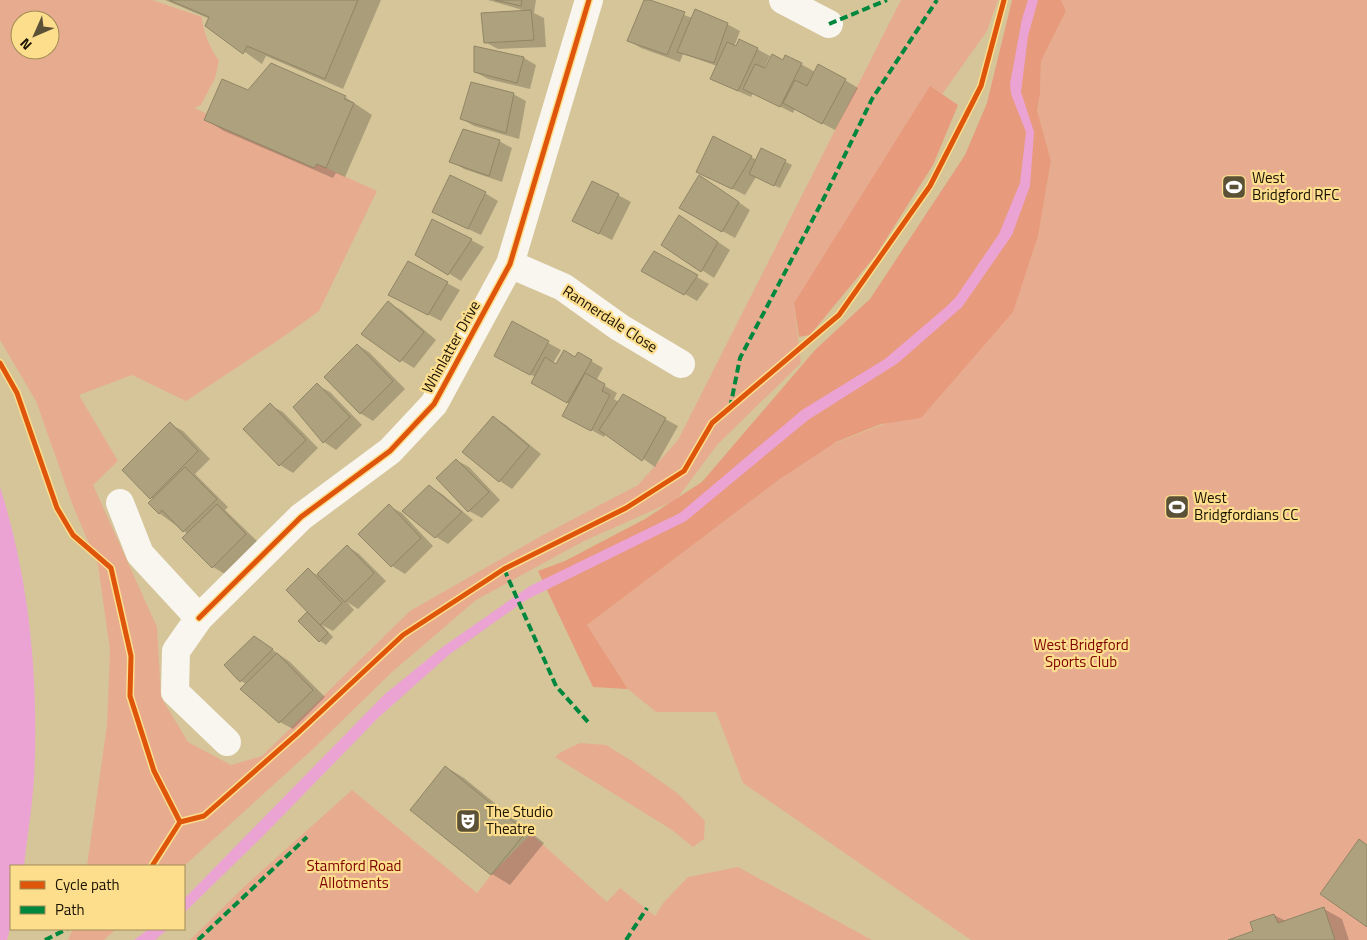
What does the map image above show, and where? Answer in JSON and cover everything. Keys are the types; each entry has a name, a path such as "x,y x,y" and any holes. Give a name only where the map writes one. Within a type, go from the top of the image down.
{"street":[{"name":"Whinlatter Drive","path":"226,742 175,692 176,651 199,618 301,517 390,451 434,404 510,264 589,0"},
{"path":"783,0 829,24"},
{"name":"Rannerdale Close","path":"510,264 563,287 619,327 680,364"},
{"path":"120,503 140,554 199,618"}],"green space":[{"path":"0,0 152,0 202,17 208,40 219,61 215,78 201,105 194,108 377,191 319,311 283,337 186,401 132,375 79,395 118,461 93,485 157,627 161,697 188,742 231,765 262,756 410,611 543,535 638,485 678,440 901,0 998,0 987,31 794,303 801,363 717,445 676,500 584,541 476,600 391,673 313,749 185,865 87,865 107,725 110,650 98,565 73,506 36,401 0,340"},
{"name":"West Bridgford Sports Club","path":"1061,0 1367,0 1367,940 971,940 743,783 716,712 656,712 628,689 587,625 780,479 830,445 886,423 1012,312 1038,236 1051,161 1037,110 1040,95 1041,61 1066,11"},
{"path":"580,743 606,745 677,793 705,821 704,839 693,847 672,830 555,757"},
{"name":"Stamford Road Allotments","path":"352,790 477,893 491,875 531,834 607,902 620,888 655,916 664,902 688,877 738,867 872,940 190,940 246,885"},
{"path":"73,930 115,930 104,940 68,940"}],"shaded area":[{"path":"1012,0 1061,0 1066,11 1041,61 1040,95 1037,110 1051,161 1038,236 1013,312 921,418 881,424 836,442 780,479 587,625 628,689 593,687 538,571 565,561 645,519 702,482 815,350 870,299 965,155 987,103"},
{"path":"1028,0 1038,0 1028,36 1021,92 1034,132 1030,186 1012,235 962,307 898,363 808,420 686,521 526,600 450,654 379,717 264,835 185,912 185,898 385,694 444,646 530,586 680,513 802,410 885,359 956,297 999,234 1020,183 1026,132 1011,94 1010,84 1022,19"},
{"path":"930,86 958,105 933,165 876,255 810,335 799,337 794,303"},
{"path":"0,487 19,559 25,595 33,669 35,742 34,779 24,865 10,865 10,928 7,940 0,940"},
{"path":"148,930 167,930 155,940 134,940"}],"building":[{"path":"169,0 358,0 325,79 247,46 243,54 205,26 209,17"},
{"path":"495,0 522,0 521,6"},
{"path":"644,0 650,0 685,12 667,55 627,41"},
{"path":"695,9 728,23 714,63 677,52"},
{"path":"531,10 534,40 484,43 481,13"},
{"path":"739,39 758,48 738,91 710,79 727,42 736,46"},
{"path":"474,46 524,57 517,83 474,72"},
{"path":"772,54 783,60 785,55 802,63 780,107 743,89 755,64 765,68"},
{"path":"271,63 346,96 344,99 354,103 326,168 317,164 314,168 204,120 222,79 248,90"},
{"path":"818,64 846,79 822,124 783,103 795,80 807,86"},
{"path":"471,82 514,93 506,133 460,119"},
{"path":"463,129 500,140 489,176 449,162"},
{"path":"713,136 752,156 732,189 696,172"},
{"path":"761,148 786,160 774,186 749,174"},
{"path":"450,175 486,192 468,229 432,212"},
{"path":"699,175 739,202 722,232 679,208"},
{"path":"592,181 619,194 599,234 572,221"},
{"path":"679,215 718,242 701,272 661,245"},
{"path":"432,219 472,239 448,275 415,255"},
{"path":"654,251 698,275 684,295 641,271"},
{"path":"408,261 448,282 428,315 388,295"},
{"path":"388,301 424,332 400,362 361,334"},
{"path":"512,321 549,341 530,375 494,356"},
{"path":"357,344 393,381 360,414 324,377"},
{"path":"564,350 575,357 578,352 592,360 567,403 531,383 545,357 556,364"},
{"path":"585,373 605,384 602,391 610,395 591,431 562,416"},
{"path":"317,383 350,417 323,443 293,407"},
{"path":"623,394 666,418 642,461 599,430"},
{"path":"270,403 306,440 279,466 243,429"},
{"path":"493,416 529,446 499,482 462,452"},
{"path":"170,422 198,451 150,499 122,470"},
{"path":"456,459 489,492 468,512 436,478"},
{"path":"185,467 217,499 183,532 162,510 159,514 148,503"},
{"path":"429,485 462,512 435,538 402,511"},
{"path":"217,504 246,534 212,568 182,538"},
{"path":"389,504 421,538 391,567 358,534"},
{"path":"347,545 374,573 345,602 317,574"},
{"path":"308,568 342,603 320,625 286,590"},
{"path":"307,612 328,633 319,642 298,621"},
{"path":"254,636 273,649 240,682 224,665"},
{"path":"277,653 313,690 279,723 240,689"},
{"name":"The Studio Theatre","path":"445,766 526,832 491,875 410,810"},
{"path":"1359,839 1367,845 1367,927 1320,894"},
{"path":"1324,907 1335,940 1228,940 1253,931 1250,922 1274,914 1278,923"}],"marked path":[{"path":"829,24 887,0"},
{"path":"730,408 740,358 825,196 872,99 937,0"},
{"path":"504,569 556,686 588,722"},
{"path":"198,940 307,837"},
{"path":"626,940 647,908"},
{"path":"45,940 65,930"}],"cycle path":[{"path":"199,618 301,517 390,451 434,404 510,264 589,0"},
{"path":"153,865 180,822 204,816 298,733 403,635 504,569 626,508 684,471 712,423 839,315 930,186 981,86 1004,0"},
{"path":"0,363 17,393 57,508 73,535 111,568 131,656 130,696 154,771 180,822"}],"place":[{"name":"West Bridgford RFC","path":"1234,187"},
{"name":"West Bridgfordians CC","path":"1177,507"},
{"name":"The Studio Theatre","path":"468,821"}]}
